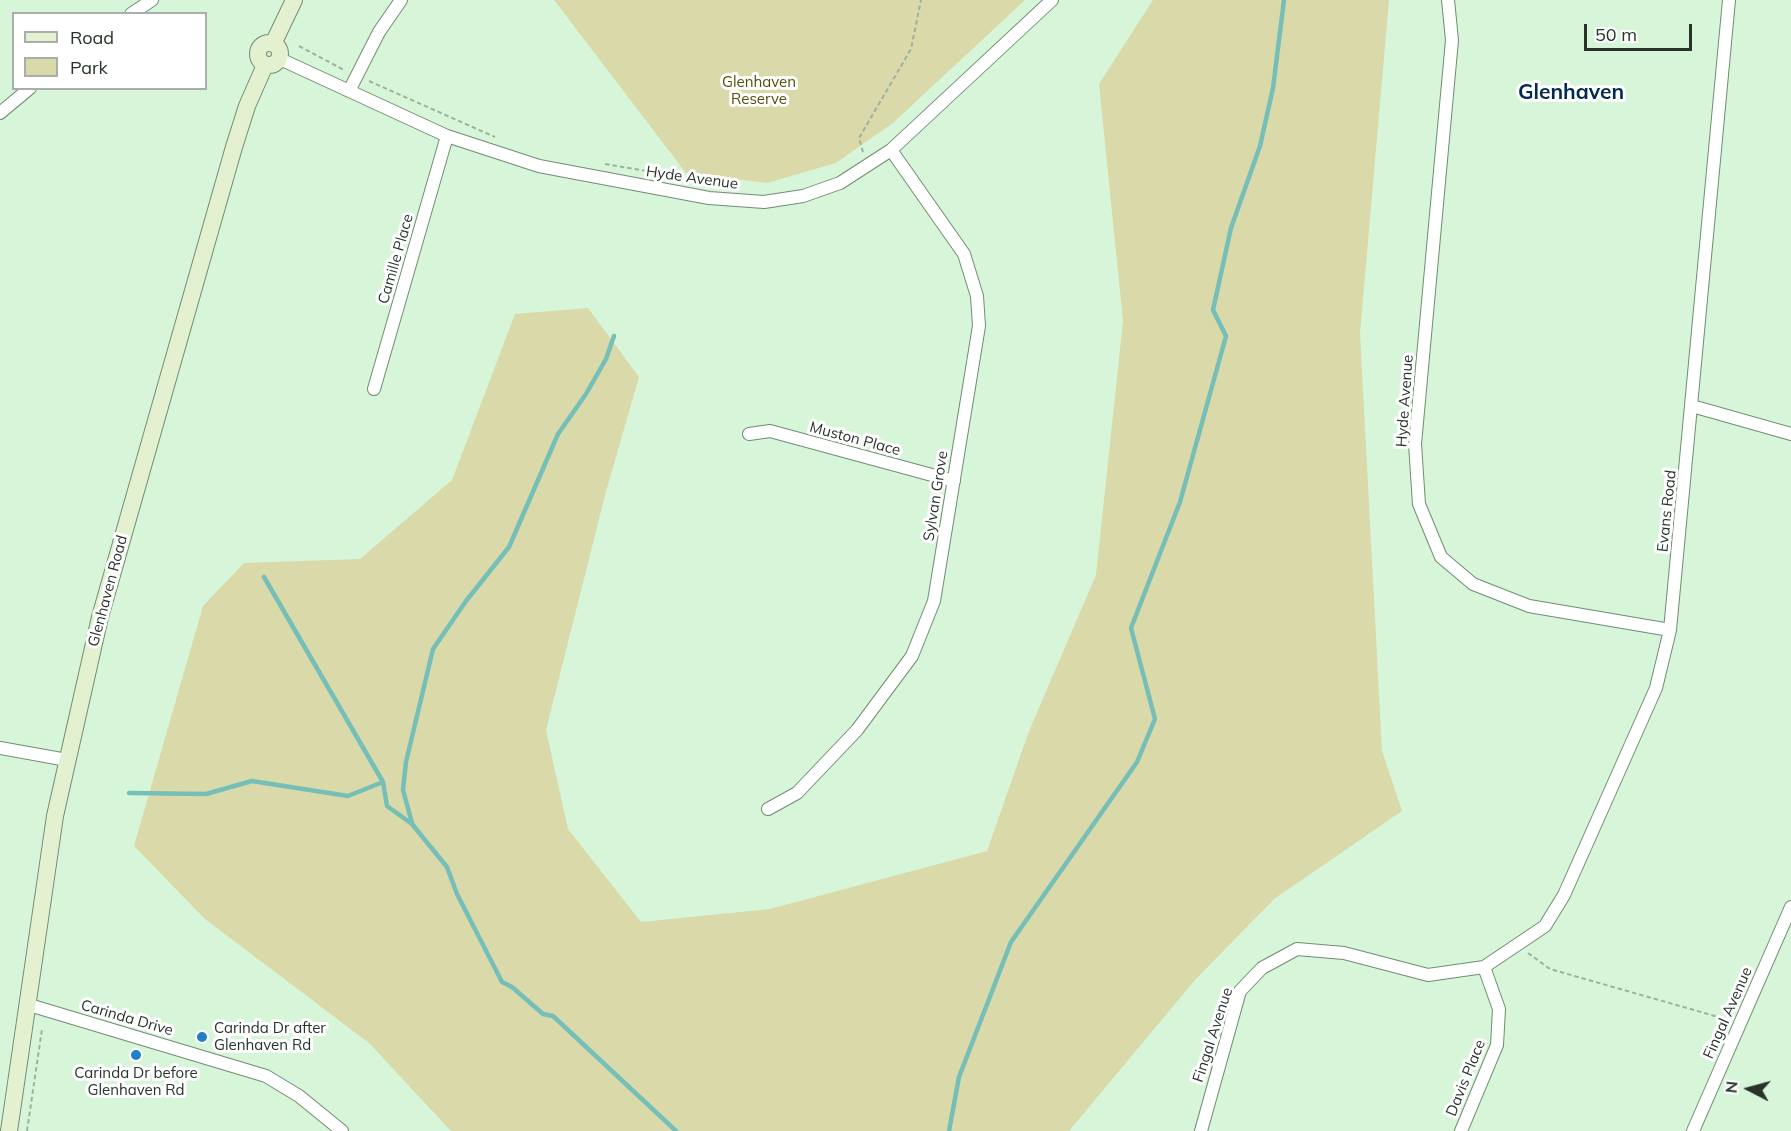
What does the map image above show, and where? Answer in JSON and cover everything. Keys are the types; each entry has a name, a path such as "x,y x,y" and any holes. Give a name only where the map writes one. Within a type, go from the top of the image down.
{"main road":[{"name":"Glenhaven Road","path":"9,1131 55,816 100,617 177,342 247,106 272,56 294,0"}],"street":[{"path":"134,12 152,0"},
{"path":"349,91 379,32 401,0"},
{"name":"Hyde Avenue","path":"272,56 447,136 539,166 709,198 764,202 803,196 840,183 891,150 1052,0"},
{"name":"Hyde Avenue","path":"1448,0 1452,40 1415,444 1419,504 1441,557 1473,584 1529,606 1670,630"},
{"name":"Evans Road","path":"1484,967 1545,926 1564,895 1656,688 1670,630 1729,0"},
{"path":"0,113 28,90"},
{"name":"Camille Place","path":"374,389 447,136"},
{"name":"Sylvan Grove","path":"768,809 797,793 857,730 912,656 934,601 979,326 977,296 964,254 891,150"},
{"path":"1692,406 1791,434"},
{"name":"Muston Place","path":"749,434 770,431 954,481"},
{"path":"0,747 67,760"},
{"name":"Fingal Avenue","path":"1693,1131 1791,907"},
{"name":"Fingal Avenue","path":"1201,1131 1240,991 1262,968 1297,949 1344,953 1428,975 1484,967"},
{"name":"Davis Place","path":"1461,1131 1497,1045 1499,1009 1484,967"},
{"name":"Carinda Drive","path":"26,1004 266,1076 299,1095 342,1131"}],"path":[{"path":"867,166 859,138 911,49 921,0"},
{"path":"299,46 357,76 500,139"},
{"path":"596,162 659,173 665,171 674,175"},
{"path":"1520,944 1531,958 1550,969 1740,1023"},
{"path":"27,1131 42,1029"}],"green space":[{"name":"Glenhaven Reserve","path":"554,0 1025,0 893,123 836,163 767,183 686,173"},
{"path":"1153,0 1389,0 1360,333 1382,751 1402,811 1274,899 1195,980 1069,1131 451,1131 369,1043 205,919 134,846 203,606 244,563 360,559 452,480 515,314 588,308 639,377 605,495 546,730 568,829 641,922 770,909 987,851 1029,731 1096,575 1123,321 1099,84"}],"waterway":[{"path":"949,1131 959,1077 1011,942 1137,762 1155,719 1131,628 1180,502 1226,336 1213,310 1231,228 1260,146 1273,88 1284,0"},
{"path":"412,823 403,790 406,762 433,649 466,601 509,547 558,434 586,394 606,359 614,336"},
{"path":"264,577 383,782 387,806 412,824 447,867 457,894 502,982 512,987 543,1014 553,1016 676,1131"},
{"path":"129,793 206,794 252,781 348,796 383,782"}],"place":[{"name":"Carinda Dr after Glenhaven Rd","path":"202,1037"},
{"name":"Carinda Dr before Glenhaven Rd","path":"136,1055"}],"district":[{"name":"Glenhaven","path":"1571,93"}]}
